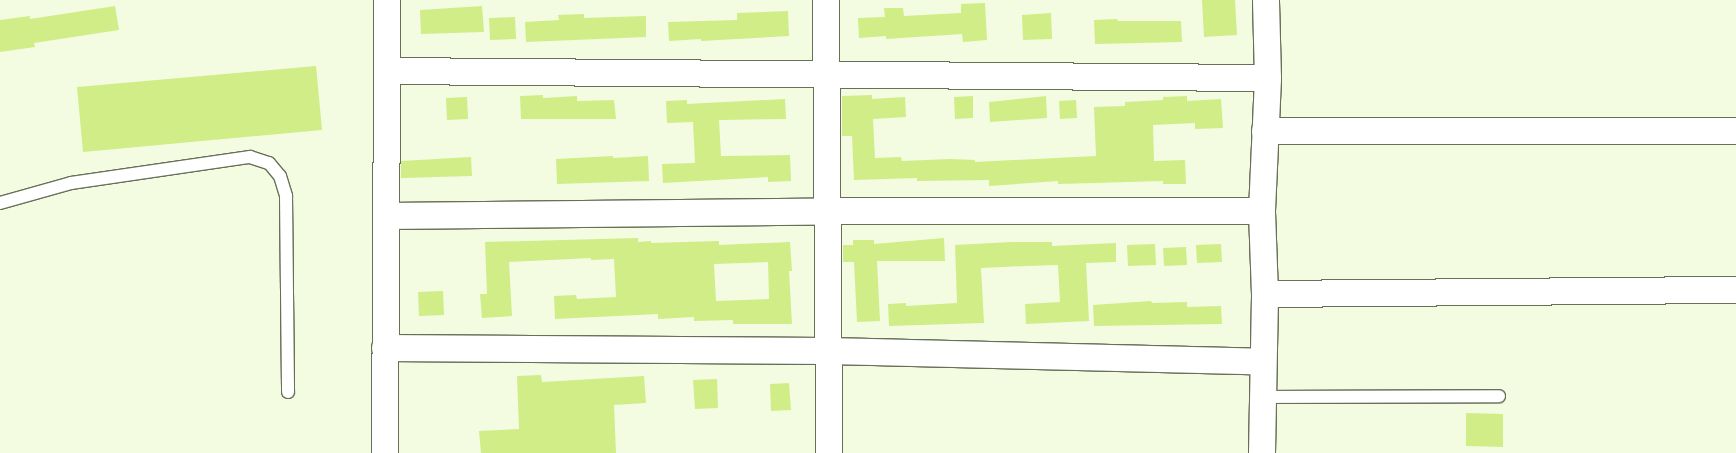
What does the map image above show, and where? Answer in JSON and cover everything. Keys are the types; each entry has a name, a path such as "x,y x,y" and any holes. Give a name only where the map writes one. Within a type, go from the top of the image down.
{"street":[{"path":"385,453 387,0"},
{"path":"826,0 829,453"},
{"path":"1262,453 1262,362 1265,294 1262,211 1268,78 1266,0"},
{"path":"386,71 1268,78"},
{"path":"1265,132 1736,132"},
{"path":"386,216 827,211 1262,211"},
{"path":"1265,294 1736,290"},
{"path":"385,348 828,352 1262,362"}],"lane":[{"path":"0,202 71,183 250,157 268,163 280,176 286,196 288,392"},
{"path":"1262,397 1499,396"}],"building":[{"path":"1202,0 1235,0 1237,35 1204,37"},
{"path":"985,3 987,40 963,42 962,34 886,39 886,36 859,38 858,18 885,17 884,8 903,8 904,16 961,13 961,4"},
{"path":"115,6 119,30 34,43 35,47 0,52 0,20 30,16 30,19"},
{"path":"482,6 484,32 421,34 420,10"},
{"path":"788,11 789,36 669,41 668,22 737,20 737,13"},
{"path":"1051,13 1052,39 1023,40 1022,15"},
{"path":"584,14 584,18 646,16 646,37 526,42 525,22 559,20 558,15"},
{"path":"515,17 516,39 490,40 489,18"},
{"path":"1117,19 1118,21 1181,21 1182,42 1095,44 1094,20"},
{"path":"316,66 322,130 83,152 77,87"},
{"path":"543,95 543,98 577,96 577,101 614,100 616,119 521,119 520,96"},
{"path":"872,95 872,99 905,97 906,117 873,119 875,158 901,157 902,161 950,159 975,160 975,162 1096,156 1094,107 1125,106 1125,102 1163,100 1163,97 1187,96 1187,101 1221,99 1223,128 1195,129 1195,123 1153,125 1154,161 1185,160 1186,184 1163,184 1163,181 1058,184 1058,181 989,186 989,180 917,181 917,178 854,180 852,136 842,136 842,96"},
{"path":"973,96 973,118 955,119 954,97"},
{"path":"1046,96 1047,118 990,122 989,102"},
{"path":"467,97 468,119 447,120 446,98"},
{"path":"785,99 786,119 719,120 721,156 790,155 791,181 768,182 768,177 663,183 662,164 695,163 693,122 667,123 666,101 687,100 687,104"},
{"path":"1076,100 1077,118 1060,119 1059,101"},
{"path":"613,156 613,158 648,156 649,181 557,184 556,159"},
{"path":"471,157 472,176 401,178 401,161"},
{"path":"638,238 638,242 651,241 651,243 719,241 719,245 790,242 792,271 789,271 792,324 733,324 733,320 694,321 694,317 658,319 658,314 555,319 554,296 576,295 577,299 616,297 614,259 591,260 591,258 509,262 512,316 482,318 480,294 487,294 485,242","holes":["768,262 769,299 716,301 714,264"]},
{"path":"944,238 945,261 877,261 880,321 857,322 854,262 843,262 843,245 853,245 853,240 874,240 874,244"},
{"path":"1052,242 1052,246 1116,243 1116,262 1086,263 1089,321 1026,324 1025,304 1060,302 1058,265 981,268 984,323 889,326 888,304 906,303 906,306 957,303 955,245"},
{"path":"1155,244 1156,265 1128,266 1127,245"},
{"path":"1221,244 1222,262 1197,263 1196,245"},
{"path":"1186,247 1187,265 1164,266 1163,248"},
{"path":"443,291 444,315 419,316 418,292"},
{"path":"1151,301 1152,303 1187,302 1187,307 1221,306 1222,324 1094,326 1093,305"},
{"path":"541,375 542,382 644,376 646,403 614,405 616,453 481,453 479,431 519,429 517,376"},
{"path":"717,379 718,408 695,409 693,380"},
{"path":"789,383 791,410 771,411 770,384"},
{"path":"1466,413 1503,414 1503,447 1466,446"}]}
